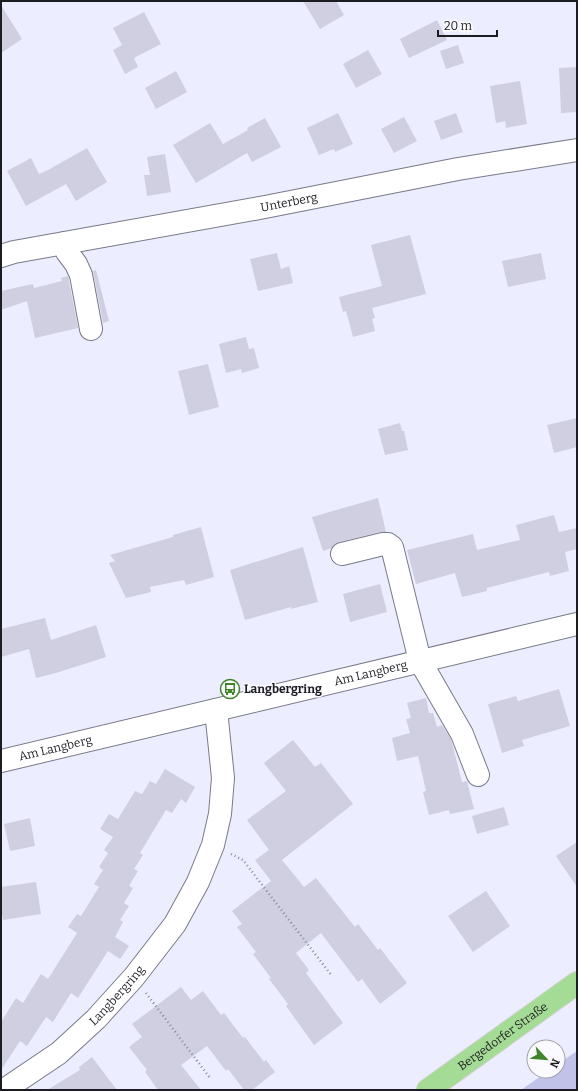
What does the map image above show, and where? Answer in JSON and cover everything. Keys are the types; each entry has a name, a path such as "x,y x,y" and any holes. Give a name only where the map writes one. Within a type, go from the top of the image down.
{"main road":[{"name":"Bergedorfer Straße","path":"428,1090 577,983"}],"street":[{"name":"Unterberg","path":"1,256 265,207 458,169 577,150"},
{"path":"65,243 67,252 76,264 81,275 91,329"},
{"path":"342,554 383,544 388,544 392,547 420,661 462,734 478,775"},
{"name":"Am Langberg","path":"1,761 577,624"},
{"name":"Langbergring","path":"4,1090 59,1053 96,1019 134,977 175,924 198,882 213,845 220,814 223,778 216,710"}],"path":[{"path":"213,845 242,860 332,976"},
{"path":"134,977 210,1078"}],"shaded area":[{"path":"577,1051 577,1090 521,1090 537,1079 566,1079 566,1059"}],"building":[{"path":"303,1 336,1 344,15 320,29"},
{"path":"1,5 22,39 1,53"},
{"path":"144,12 161,44 134,58 138,67 125,74 113,50 122,45 113,28"},
{"path":"437,20 447,40 409,58 400,39"},
{"path":"458,45 464,63 446,69 440,51"},
{"path":"368,50 382,74 356,88 343,64"},
{"path":"577,67 577,112 561,113 559,68"},
{"path":"176,71 187,92 156,109 145,88"},
{"path":"520,81 527,124 506,128 505,121 496,123 490,86"},
{"path":"338,113 353,144 335,152 334,149 319,155 307,128"},
{"path":"456,113 463,132 441,140 434,121"},
{"path":"404,117 417,141 394,153 381,129"},
{"path":"265,118 281,147 252,162 247,153 196,183 173,145 210,123 223,144 248,130 247,128"},
{"path":"87,148 107,182 76,201 66,184 26,206 7,171 31,158 39,174"},
{"path":"165,154 171,192 147,196 144,175 150,175 147,157"},
{"path":"410,235 426,294 372,308 375,318 372,319 375,331 353,337 346,311 343,312 339,297 382,286 371,245"},
{"path":"277,253 281,269 289,266 293,283 258,291 250,259"},
{"path":"541,253 546,279 508,287 502,261"},
{"path":"96,270 109,321 103,323 93,271"},
{"path":"68,276 78,328 35,338 27,301 1,310 1,291 33,284 34,288 62,281 61,278"},
{"path":"246,337 249,349 254,348 259,368 242,373 241,369 226,373 219,344"},
{"path":"208,364 219,407 189,415 178,371"},
{"path":"577,418 577,447 554,453 547,425"},
{"path":"400,423 402,431 404,431 408,450 385,455 378,429"},
{"path":"378,498 386,532 380,532 339,542 332,548 323,551 312,517"},
{"path":"554,515 559,532 577,528 577,549 565,552 569,571 550,576 549,572 487,588 487,591 462,597 455,573 416,584 407,550 473,534 477,550 520,540 516,525"},
{"path":"201,527 214,577 186,585 184,580 150,587 151,592 126,598 109,563 115,561 110,555 173,537 173,535"},
{"path":"303,547 318,602 291,609 291,607 245,620 230,570"},
{"path":"380,584 387,612 350,622 343,594"},
{"path":"45,618 51,640 96,625 106,657 36,678 29,649 1,657 1,629"},
{"path":"559,689 570,726 522,740 524,746 502,753 488,704 516,696 518,701"},
{"path":"426,698 429,713 433,713 437,727 442,725 451,739 462,782 467,781 474,809 450,814 449,810 429,815 423,792 426,791 418,756 397,761 392,738 410,733 406,719 411,718 407,703"},
{"path":"293,740 315,767 321,763 353,804 282,860 304,887 316,878 355,927 358,924 378,950 380,948 407,983 380,1004 362,979 358,982 321,933 296,953 309,970 306,973 343,1023 314,1045 286,1006 288,1004 269,979 271,978 253,954 256,952 237,927 242,924 232,911 271,881 255,860 269,850 247,820 286,791 264,763"},
{"path":"165,769 195,787 186,803 181,799 172,813 166,810 140,853 143,855 134,869 138,871 129,886 133,888 124,903 129,906 120,920 123,922 115,937 129,946 120,959 108,951 78,998 71,993 53,1022 46,1017 27,1046 20,1041 1,1070 1,1022 16,998 23,1003 41,974 48,979 77,933 68,927 77,914 81,916 99,887 94,884 103,870 99,867 108,853 104,850 113,837 100,829 109,814 118,819 135,791 142,794 150,781 156,784"},
{"path":"504,807 509,825 477,834 472,816"},
{"path":"30,818 35,846 10,851 4,824"},
{"path":"577,842 577,887 556,856"},
{"path":"36,882 41,914 3,920 1,907 1,887"},
{"path":"486,891 510,926 473,952 448,916"},
{"path":"181,987 191,1000 203,991 221,1015 224,1013 243,1038 245,1037 264,1062 266,1060 275,1072 252,1090 244,1090 228,1069 226,1071 207,1046 181,1065 201,1090 158,1090 145,1072 147,1070 129,1047 142,1037 132,1024"},
{"path":"92,1057 117,1090 47,1090 80,1070 79,1067"}],"place":[{"name":"Langbergring","path":"230,689"}]}
